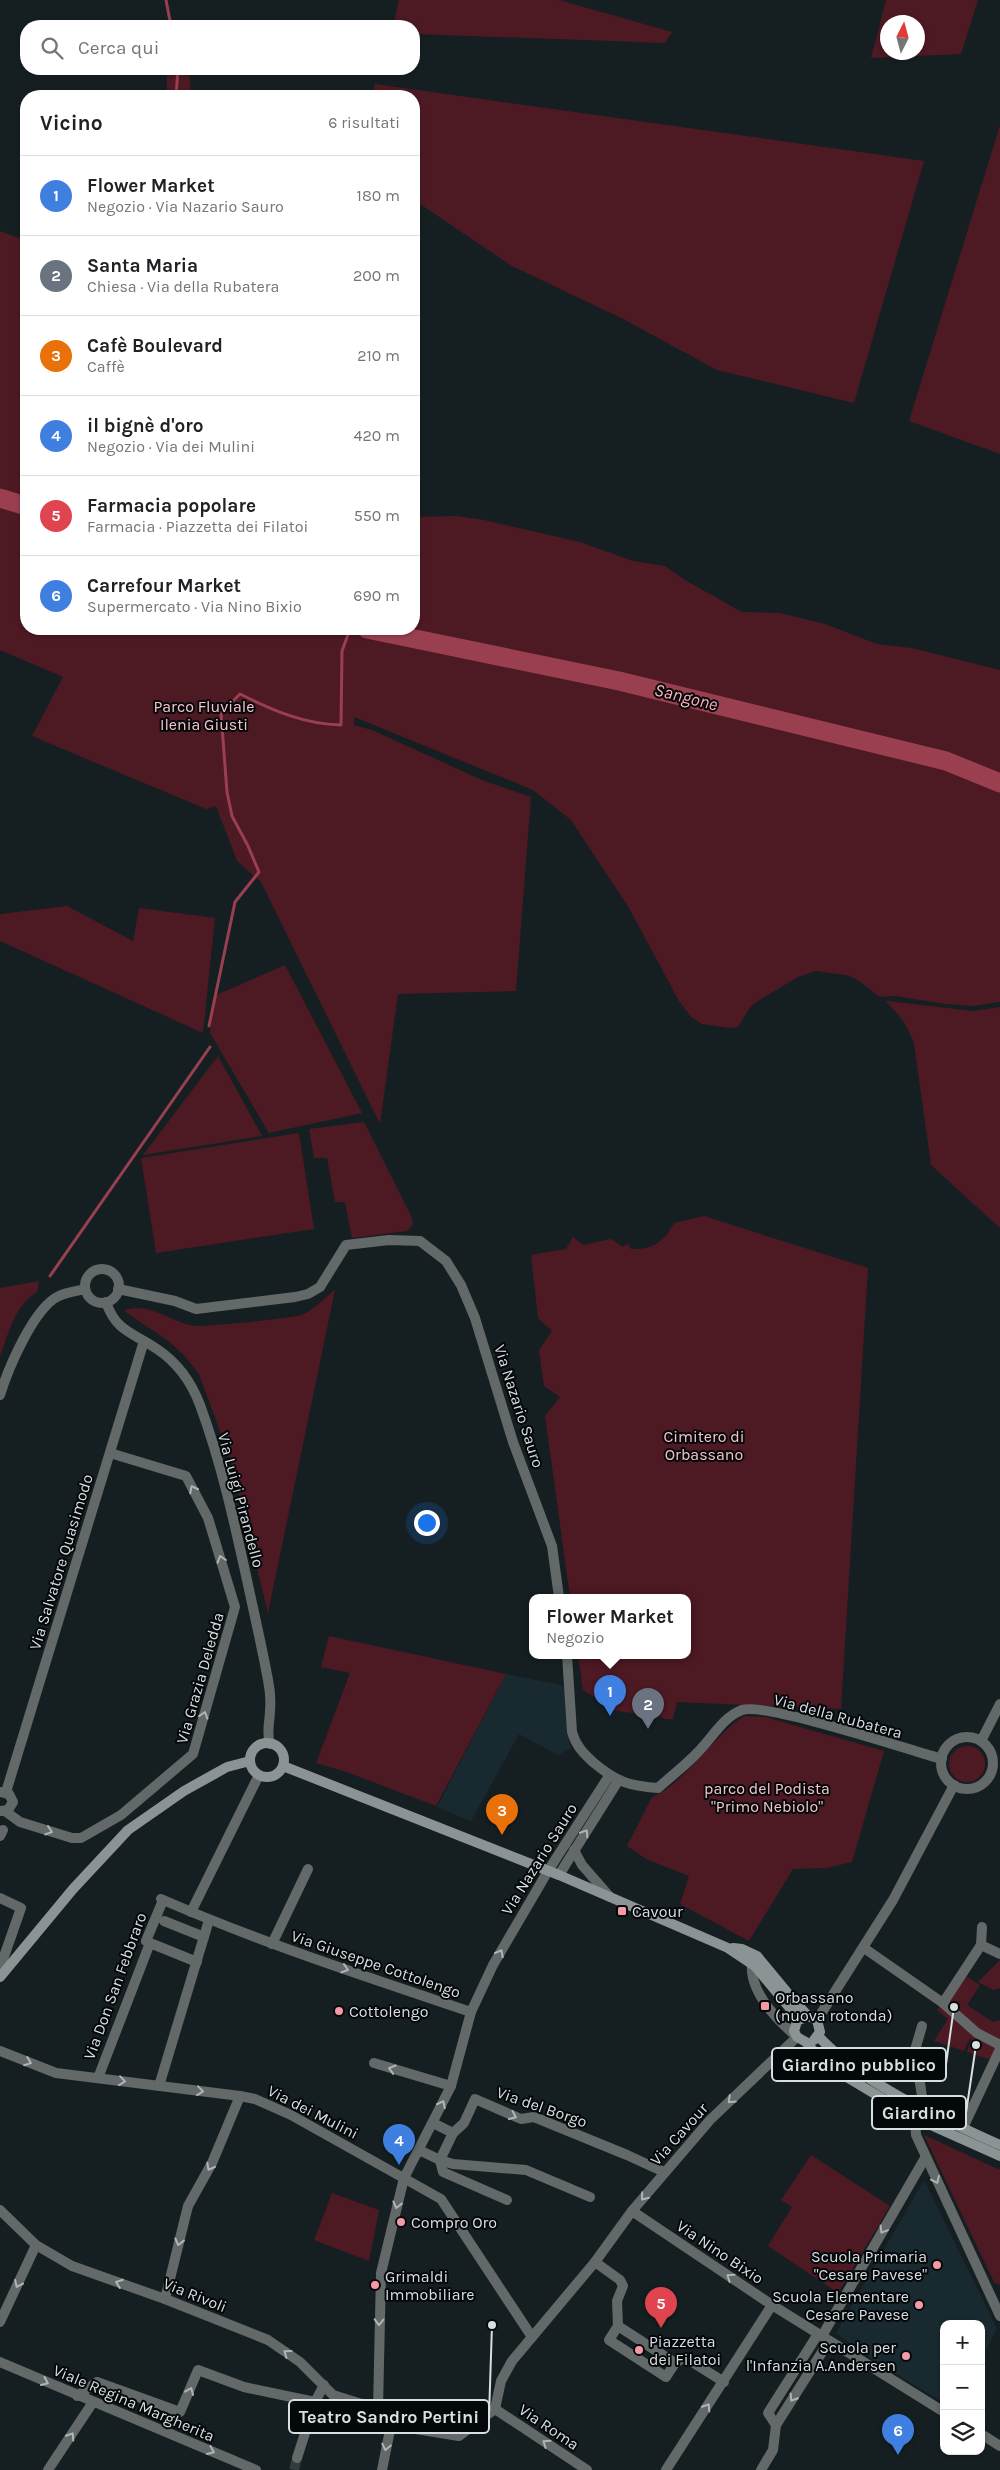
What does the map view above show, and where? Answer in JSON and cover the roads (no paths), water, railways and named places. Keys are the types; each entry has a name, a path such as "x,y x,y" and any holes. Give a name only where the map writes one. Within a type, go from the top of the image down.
{"street":[{"name":"Via Nazario Sauro","path":"118,1289 175,1301 196,1309 295,1297 308,1294 320,1287 346,1245 389,1240 420,1241 446,1261 461,1284 475,1318 513,1442 552,1546 559,1594"},
{"path":"102,1270 115,1276 118,1289 114,1298 106,1302 93,1300 86,1288 90,1275 102,1270"},
{"path":"0,1395 11,1362 43,1310 59,1296 86,1288"},
{"name":"Via Luigi Pirandello","path":"106,1302 111,1315 121,1328 168,1357 190,1383 220,1468 268,1680 270,1710 267,1736 270,1744"},
{"name":"Via Salvatore Quasimodo","path":"3,1811 10,1807 13,1802 11,1796 3,1792 144,1341"},
{"name":"Via Grazia Deledda","path":"3,1811 20,1822 72,1838 81,1838 121,1816 190,1757 235,1612 208,1518 186,1476 110,1453"},
{"path":"567,1659 572,1732 575,1744 613,1778"},
{"path":"981,1742 1000,1704"},
{"name":"Via della Rubatera","path":"613,1778 636,1787 658,1788 699,1752 722,1724 743,1710 768,1712 835,1728 942,1759"},
{"path":"973,1738 986,1746 996,1757 986,1781 971,1788 954,1785 944,1774 942,1759 949,1744 956,1740 973,1738"},
{"path":"262,1744 270,1744 281,1751 284,1758 283,1766 275,1775 266,1777 259,1775 254,1770 250,1761 254,1749 262,1744"},
{"path":"0,1977 73,1889 128,1830 184,1790 227,1767 250,1761"},
{"path":"283,1766 558,1875 728,1948 752,1963 820,2028 818,2036 814,2040 801,2039"},
{"path":"191,1912 259,1775"},
{"name":"Via Nazario Sauro","path":"558,1875 574,1850 613,1778"},
{"name":"Via Nazario Sauro","path":"378,2409 381,2273 404,2178 420,2150 451,2086 471,2012 512,1931 548,1871 613,1778"},
{"path":"801,2039 794,2027 808,2018 864,1948 893,1900 954,1785"},
{"path":"574,1850 582,1865 610,1897"},
{"name":"Via Giuseppe Cottolengo","path":"272,1944 308,1869"},
{"path":"0,1898 21,1908 0,1968"},
{"name":"Via Giuseppe Cottolengo","path":"161,1902 299,1955 471,2012"},
{"name":"Via Don San Febbraro","path":"98,2078 150,1943 146,1941 161,1902"},
{"path":"159,2086 209,1920"},
{"path":"164,1921 204,1937"},
{"path":"943,2004 981,1944 982,1927"},
{"path":"150,1943 196,1962"},
{"path":"981,1944 1000,1954"},
{"path":"728,1948 742,1948 757,1956 808,2018"},
{"path":"864,1948 943,2004 977,2033 1000,2045"},
{"path":"752,1963 753,1981 778,2021 801,2039 819,2058 915,2118 1000,2156"},
{"path":"922,2026 915,2050 924,2098 915,2118 916,2135 1000,2316"},
{"path":"818,2036 834,2053 853,2067 921,2108 1000,2145"},
{"name":"Via Cavour","path":"495,2409 496,2396 501,2381 512,2362 595,2262 632,2211 664,2172 710,2120 801,2039"},
{"path":"963,2128 1000,2049"},
{"name":"Via dei Mulini","path":"0,2051 56,2073 240,2096 275,2108 441,2199 532,2337"},
{"path":"374,2063 451,2086"},
{"path":"165,2299 188,2206 212,2163 240,2096"},
{"name":"Via del Borgo","path":"453,2133 464,2123 475,2099 521,2119 534,2117 664,2172"},
{"path":"433,2123 453,2133 440,2160 443,2172 506,2200"},
{"path":"420,2150 452,2164 526,2170 590,2197"},
{"path":"760,2470 773,2450 776,2424 823,2337 926,2158"},
{"name":"Via Rivoli","path":"0,2210 36,2245 72,2266 165,2299 268,2340 300,2362 333,2395 378,2409"},
{"name":"Via Nino Bixio","path":"632,2211 771,2304 941,2410"},
{"path":"0,2322 36,2245"},
{"path":"595,2262 620,2280 624,2286 617,2301 618,2326 609,2340 666,2377 675,2363 682,2359 689,2360 724,2382"},
{"path":"666,2470 724,2382 771,2304"},
{"path":"618,2326 675,2363"},
{"name":"Viale Regina Margherita","path":"0,2362 256,2470"},
{"path":"77,2396 97,2382 180,2412 198,2370 244,2387 315,2402"},
{"path":"298,2458 315,2402 324,2385"},
{"path":"48,2470 93,2402"},
{"path":"378,2409 391,2425 459,2436 495,2409"},
{"name":"Via Roma","path":"495,2409 587,2470"},
{"path":"382,2470 391,2425"},
{"path":"985,2437 1000,2446"}],"waterway":[{"path":"166,0 170,20"},
{"path":"176,90 178,75"},
{"name":"Sangone","path":"0,498 20,504"},
{"path":"209,1026 235,902 259,872 232,816 227,792 221,713 240,694 301,719 341,725 342,651 348,635"},
{"name":"Sangone","path":"396,635 619,681 946,761 1000,783"},
{"path":"50,1276 210,1047"}],"tunnel":[{"path":"294,2470 297,2458"}],"place":[{"name":"Flower Market","path":"610,1716"},
{"name":"Santa Maria","path":"648,1729"},
{"name":"Cafè Boulevard","path":"502,1835"},
{"name":"Cavour","path":"622,1911"},
{"name":"Orbassano (nuova rotonda)","path":"765,2006"},
{"name":"Giardino pubblico","path":"954,2007"},
{"name":"Cottolengo","path":"339,2011"},
{"name":"Giardino","path":"976,2045"},
{"name":"il bignè d'oro","path":"399,2165"},
{"name":"Compro Oro","path":"401,2222"},
{"name":"Scuola Primaria \"Cesare Pavese\"","path":"937,2265"},
{"name":"Grimaldi Immobiliare","path":"375,2285"},
{"name":"Scuola Elementare Cesare Pavese","path":"919,2305"},
{"name":"Teatro Sandro Pertini","path":"492,2325"},
{"name":"Farmacia popolare","path":"661,2328"},
{"name":"Piazzetta dei Filatoi","path":"639,2350"},
{"name":"Scuola per l'Infanzia A.Andersen","path":"906,2356"},
{"name":"Carrefour Market","path":"898,2455"}],"park label":[{"name":"Parco Fluviale Ilenia Giusti","path":"204,715"},
{"name":"Cimitero di Orbassano","path":"704,1445"},
{"name":"parco del Podista \"Primo Nebiolo\"","path":"767,1797"}]}
